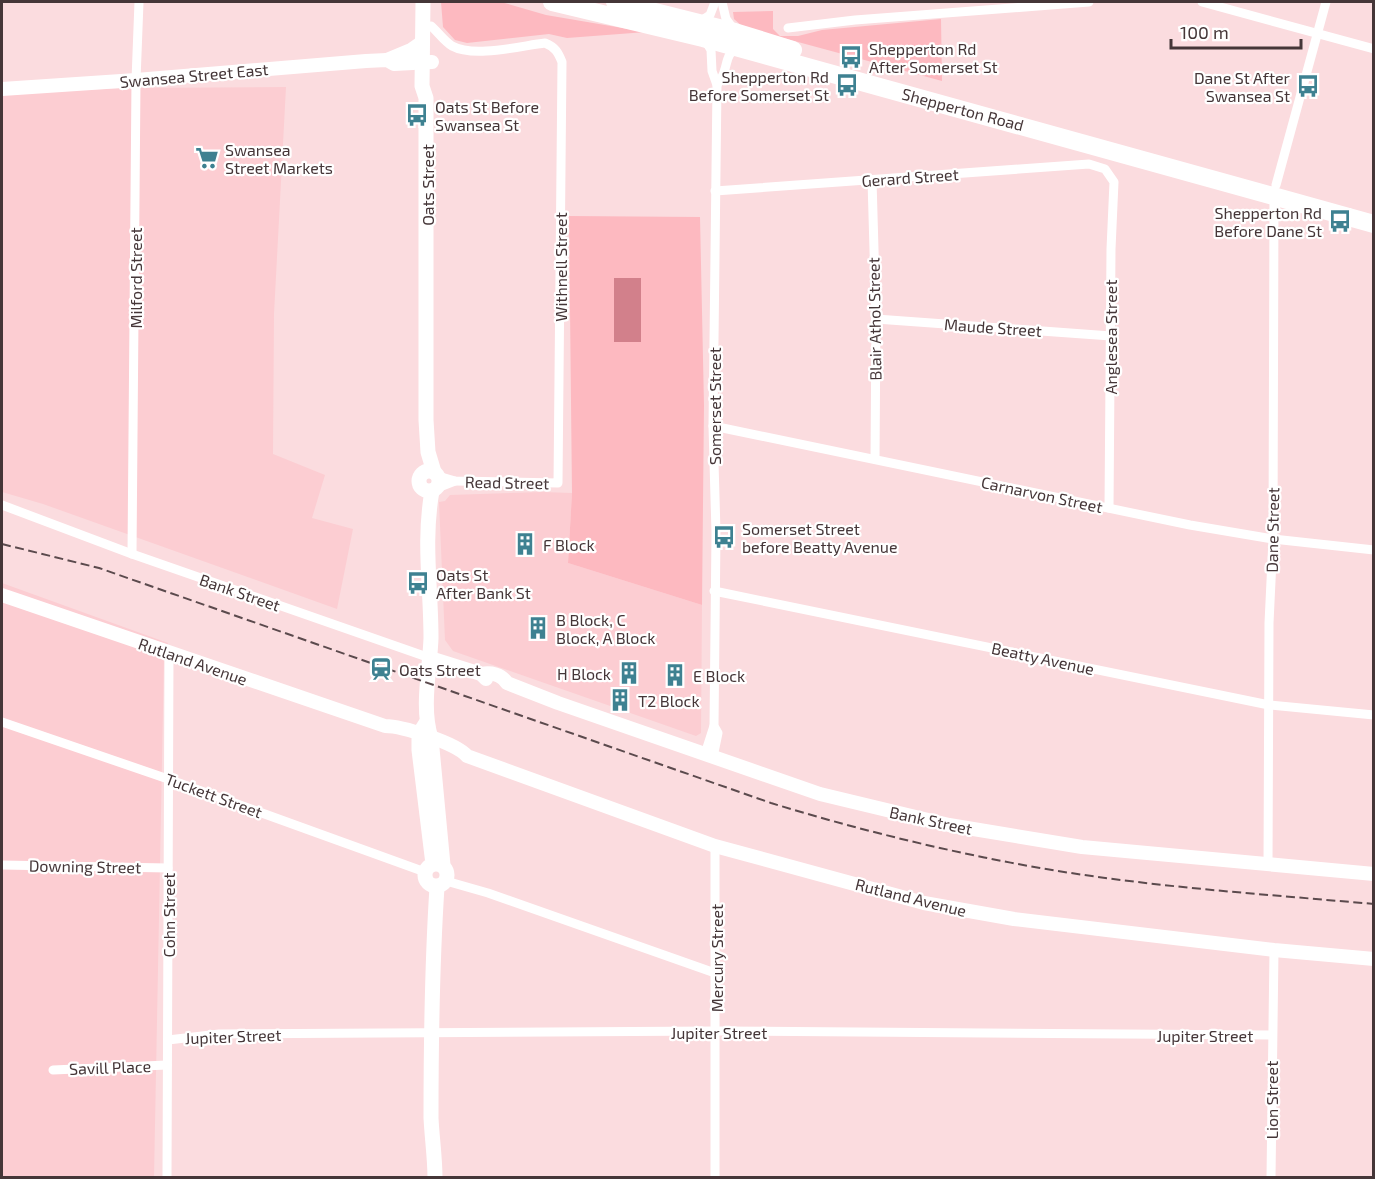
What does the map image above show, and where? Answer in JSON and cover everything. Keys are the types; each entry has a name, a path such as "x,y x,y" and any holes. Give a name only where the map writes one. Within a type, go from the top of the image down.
{"highway":[{"name":"Shepperton Road","path":"552,2 700,30"},
{"name":"Shepperton Road","path":"615,2 700,30 1275,190 1374,213"},
{"name":"Shepperton Road","path":"1275,190 1374,224"}],"main road":[{"name":"Oats Street","path":"423,2 421,43 431,86 426,98 426,420 431,482 427,566 430,658 425,737 434,867"},
{"name":"Oats Street","path":"427,63 432,2"},
{"path":"434,867 427,882 441,884 433,948 432,1145 435,1178"},
{"path":"427,1178 427,1165 432,1145"}],"street":[{"name":"Milford Street","path":"132,554 136,81 139,2"},
{"path":"700,30 715,2"},
{"path":"722,2 726,19 736,40"},
{"path":"788,28 855,20 1089,2"},
{"path":"1202,2 1374,49"},
{"name":"Dane Street","path":"1268,864 1275,190 1326,2"},
{"name":"Withnell Street","path":"431,26 452,46 477,51 545,43 553,46 562,62 558,483"},
{"name":"Somerset Street","path":"700,30 711,50 712,71 717,85 713,426 716,533 714,726 718,733 709,755"},
{"name":"Somerset Street","path":"717,85 725,71 726,61 736,40"},
{"name":"Swansea Street East","path":"2,90 387,60 421,43"},
{"name":"Swansea Street East","path":"387,60 394,64 427,63"},
{"name":"Gerard Street","path":"715,191 1089,164 1105,169"},
{"name":"Anglesea Street","path":"1105,169 1114,182 1111,249 1109,508"},
{"name":"Blair Athol Street","path":"872,180 876,319 875,459"},
{"name":"Maude Street","path":"876,319 1111,336"},
{"name":"Carnarvon Street","path":"713,426 1190,525 1273,539 1374,550"},
{"name":"Read Street","path":"431,482 558,483"},
{"name":"Bank Street","path":"2,505 132,554 481,674 500,686 507,683 558,703 820,794 955,826 1082,847 1374,874"},
{"name":"Beatty Avenue","path":"714,591 1269,705 1374,715"},
{"name":"Rutland Avenue","path":"2,595 385,726 391,733 425,737 459,757 467,756 715,846 924,903 1014,919 1274,950 1374,959"},
{"name":"Cohn Street","path":"167,1178 169,653"},
{"name":"Tuckett Street","path":"2,722 434,867"},
{"name":"Mercury Street","path":"715,846 715,1178"},
{"name":"Downing Street","path":"2,865 168,868"},
{"path":"441,884 488,892 715,973"},
{"name":"Lion Street","path":"1271,1178 1271,1035 1274,950"},
{"name":"Jupiter Street","path":"168,1040 219,1034 716,1031 1271,1035"},
{"name":"Savill Place","path":"53,1070 167,1065"}],"shaded area":[{"path":"441,2 501,2 546,15 646,32 567,38 549,34 467,43 455,40 443,27"},
{"path":"773,11 773,29 780,36 798,36 822,30 941,19 942,81 743,27 734,19 733,12"},
{"path":"286,87 274,314 273,454 325,475 312,518 353,529 337,609 43,504 2,492 2,93 129,88"},
{"path":"569,216 700,217 704,405 702,605 568,563 572,493"},
{"path":"614,278 641,278 641,342 614,342"},
{"path":"572,493 568,563 702,605 701,733 696,736 453,651 445,640 439,502 445,501 450,495"},
{"path":"2,583 168,643 164,657 154,1177 2,1177"}],"railway":[{"path":"2,544 99,568 771,803 871,831 938,848 1081,875 1374,904"}],"place":[{"name":"Shepperton Rd After Somerset St","path":"851,57"},
{"name":"Shepperton Rd Before Somerset St","path":"847,85"},
{"name":"Dane St After Swansea St","path":"1308,86"},
{"name":"Oats St Before Swansea St","path":"417,115"},
{"name":"Swansea Street Markets","path":"207,158"},
{"name":"Shepperton Rd Before Dane St","path":"1340,221"},
{"name":"Somerset Street before Beatty Avenue","path":"724,537"},
{"name":"F Block","path":"525,544"},
{"name":"Oats St After Bank St","path":"418,583"},
{"name":"B Block, C Block, A Block","path":"538,628"},
{"name":"Oats Street","path":"381,669"},
{"name":"H Block","path":"629,673"},
{"name":"E Block","path":"675,675"},
{"name":"T2 Block","path":"620,700"}]}
